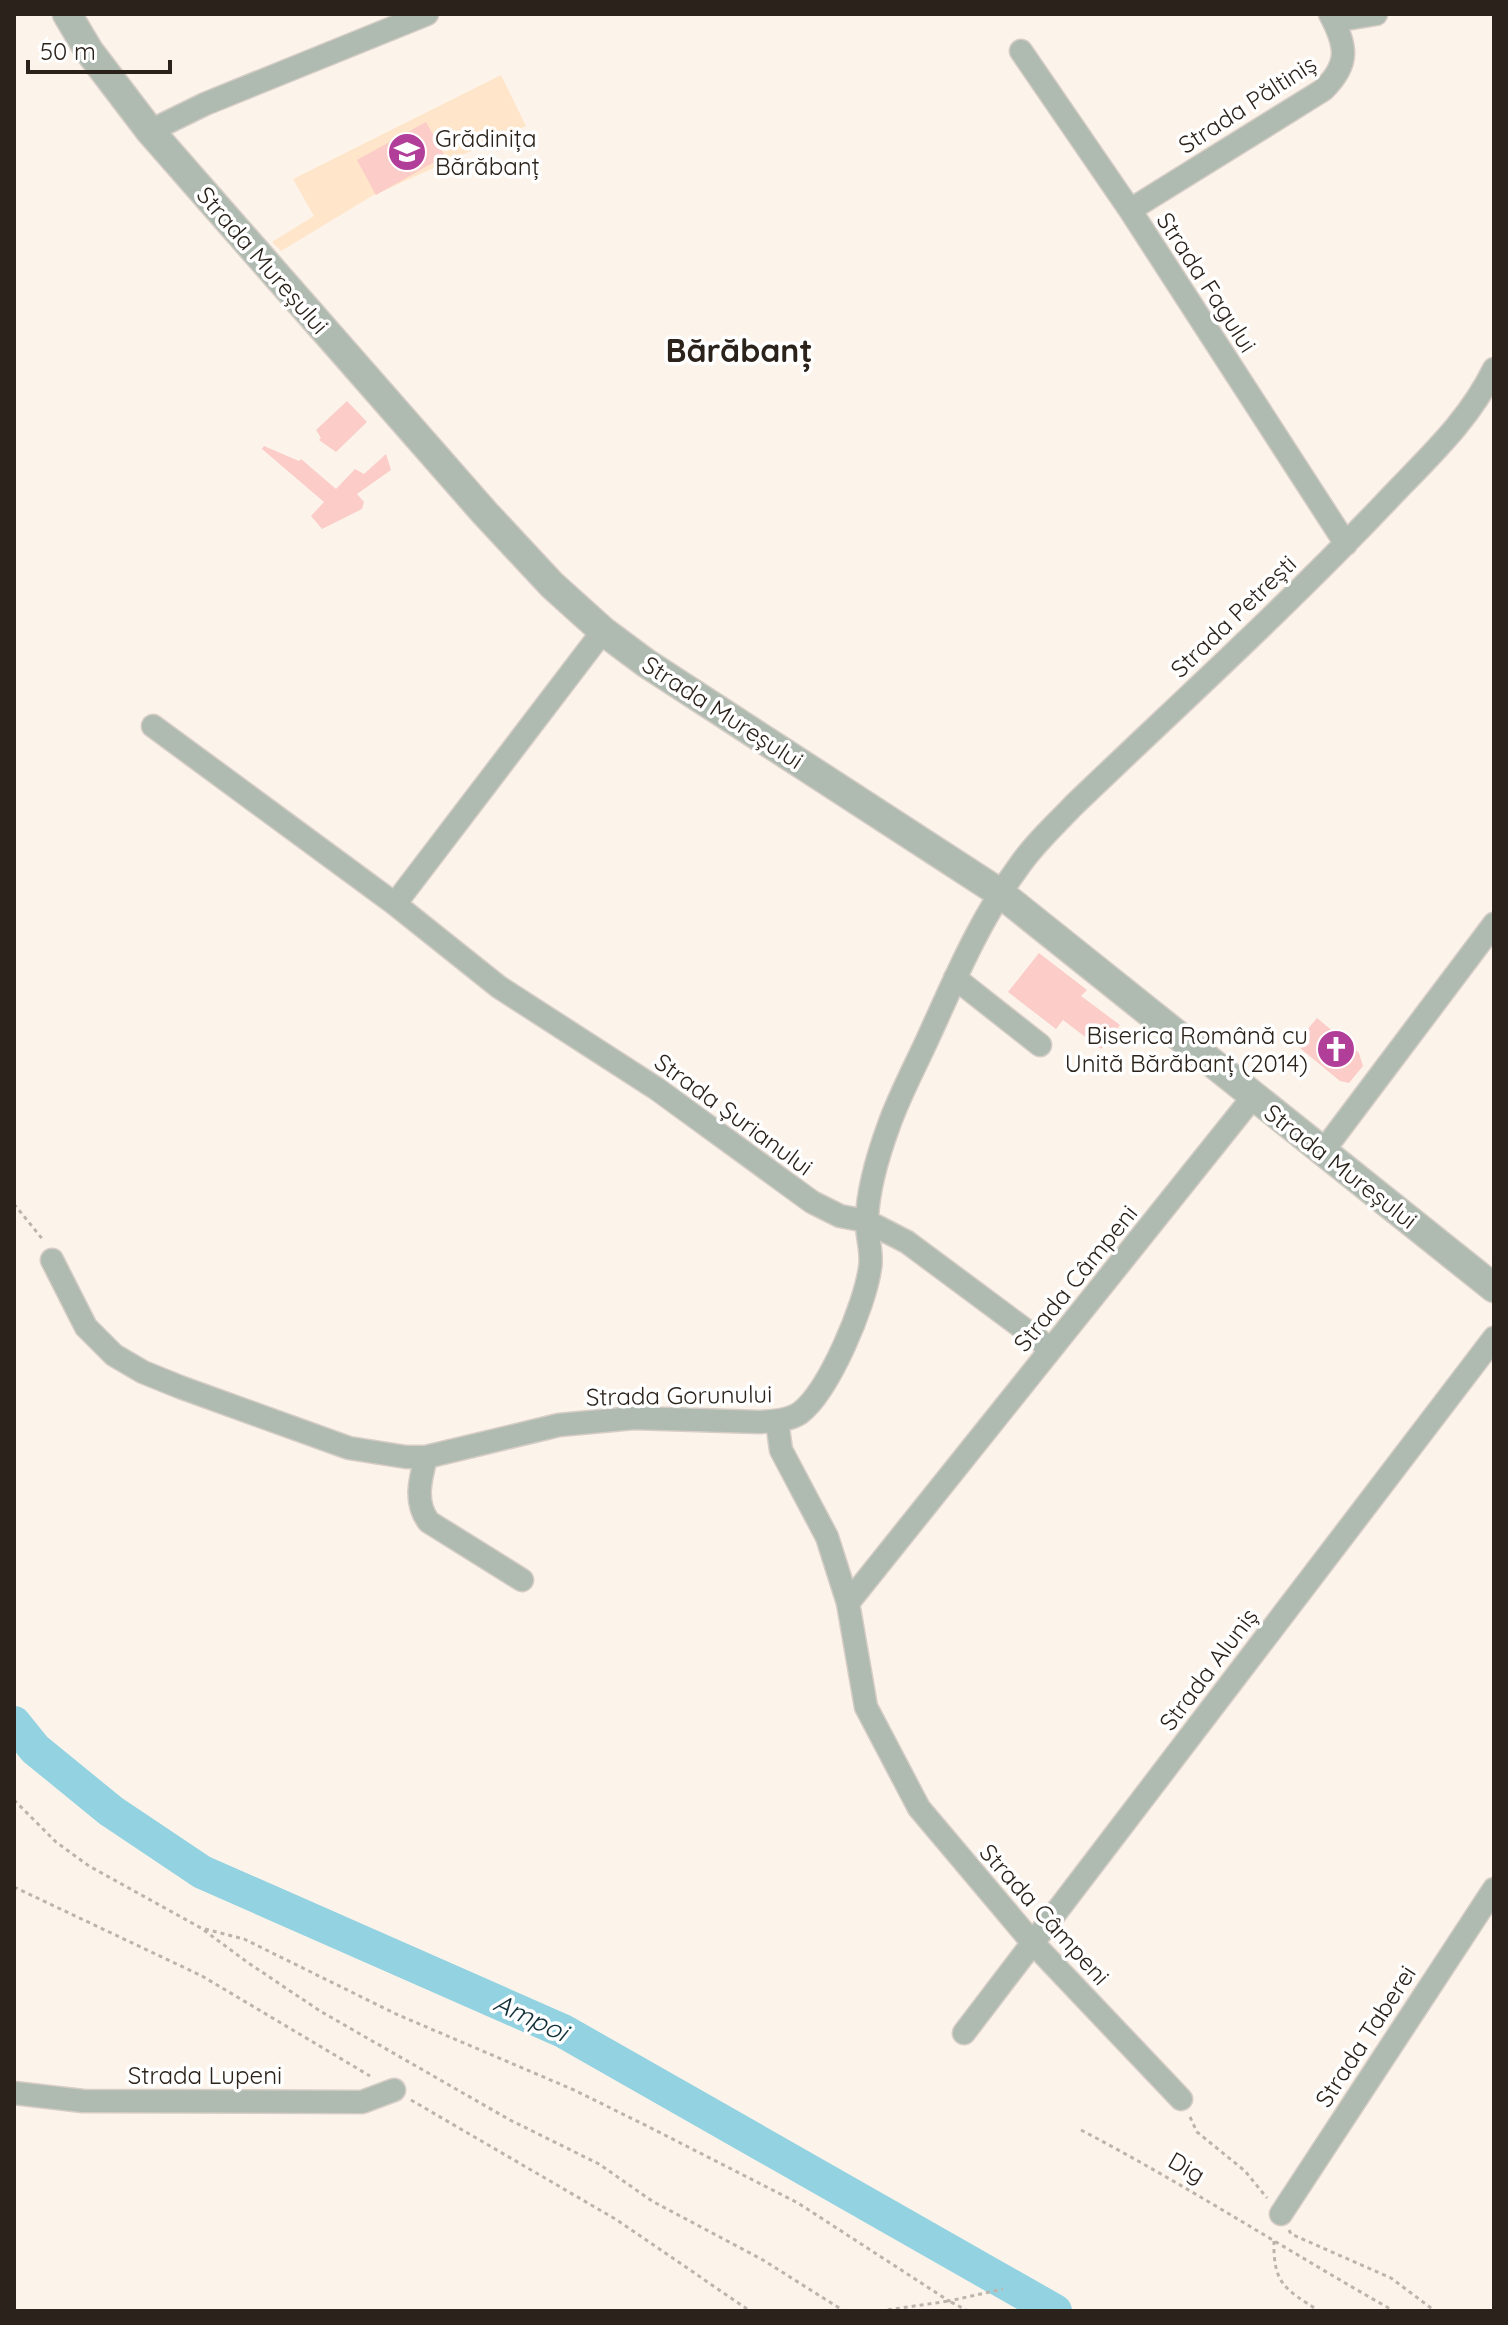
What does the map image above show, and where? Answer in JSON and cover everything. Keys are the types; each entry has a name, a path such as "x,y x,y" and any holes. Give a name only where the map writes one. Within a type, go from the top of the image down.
{"street":[{"name":"Strada Mureșului","path":"67,14 89,51 150,131 484,512 552,585 603,631 659,672 1000,893 1494,1288"},
{"path":"150,131 385,22 427,14"},
{"path":"1332,18 1376,14"},
{"name":"Strada Păltiniș","path":"1130,210 1323,90 1339,74 1344,53 1332,18"},
{"name":"Strada Fagului","path":"1021,51 1130,210 1346,544"},
{"name":"Strada Petrești","path":"1000,893 1034,847 1074,805 1346,544 1461,422 1484,390 1494,369"},
{"path":"395,904 603,631"},
{"name":"Strada Șurianului","path":"153,726 395,904 499,987 657,1089 812,1202 840,1216 866,1221 907,1242 1051,1349"},
{"name":"Strada Gorunului","path":"52,1260 86,1327 114,1355 143,1372 349,1448 426,1457 559,1425 634,1418 777,1421 797,1416 816,1399 847,1339 867,1288 871,1264 866,1221 875,1167 890,1122 955,978 1000,893"},
{"path":"1324,1150 1494,924"},
{"path":"955,978 1040,1045"},
{"name":"Strada Câmpeni","path":"848,1603 1253,1097"},
{"name":"Strada Aluniș","path":"964,2033 1494,1338"},
{"name":"Strada Câmpeni","path":"777,1421 781,1450 827,1537 848,1603 866,1707 919,1808 1032,1942 1181,2099"},
{"path":"426,1457 421,1512 429,1522 522,1580"},
{"name":"Strada Taberei","path":"1281,2214 1494,1889"},
{"name":"Strada Lupeni","path":"14,2093 83,2101 362,2102 394,2090"}],"path":[{"path":"14,1204 41,1236 52,1260"},
{"path":"14,1800 56,1842 89,1866 201,1928 320,2011 510,2120 599,2164 652,2201 763,2260 844,2311"},
{"path":"201,1928 244,1939 396,2014 587,2096 798,2203 968,2311"},
{"path":"1181,2099 1197,2132 1245,2171 1281,2214 1291,2234 1391,2278 1435,2311"},
{"name":"Dig","path":"1081,2130 1165,2174 1307,2262 1394,2311"},
{"path":"1274,2239 1273,2266 1288,2291 1319,2311"},
{"path":"880,2311 1003,2289"}],"shaded area":[{"name":"Grădinița Bărăbanț","path":"501,75 526,126 372,196 281,251 272,242 314,216 293,179"}],"building":[{"path":"426,122 445,156 376,195 357,160"},
{"path":"347,401 367,422 336,452 319,440 321,438 316,430"},
{"path":"264,446 299,461 301,459 336,489 355,469 364,474 386,454 391,470 357,494 364,502 362,509 322,529 311,516 324,502 262,449"},
{"path":"1039,953 1087,990 1081,996 1120,1025 1101,1049 1063,1020 1056,1029 1008,992"},
{"path":"1317,1018 1359,1053 1363,1066 1349,1083 1340,1081 1295,1044"}],"waterway":[{"name":"Ampoi","path":"14,1723 35,1749 111,1811 202,1872 563,2031 1055,2311"}],"place":[{"name":"Grădinița Bărăbanț","path":"407,152"},
{"name":"Biserica Română cu Unită Bărăbanț (2014)","path":"1336,1049"}],"district":[{"name":"Bărăbanț","path":"739,350"}]}
